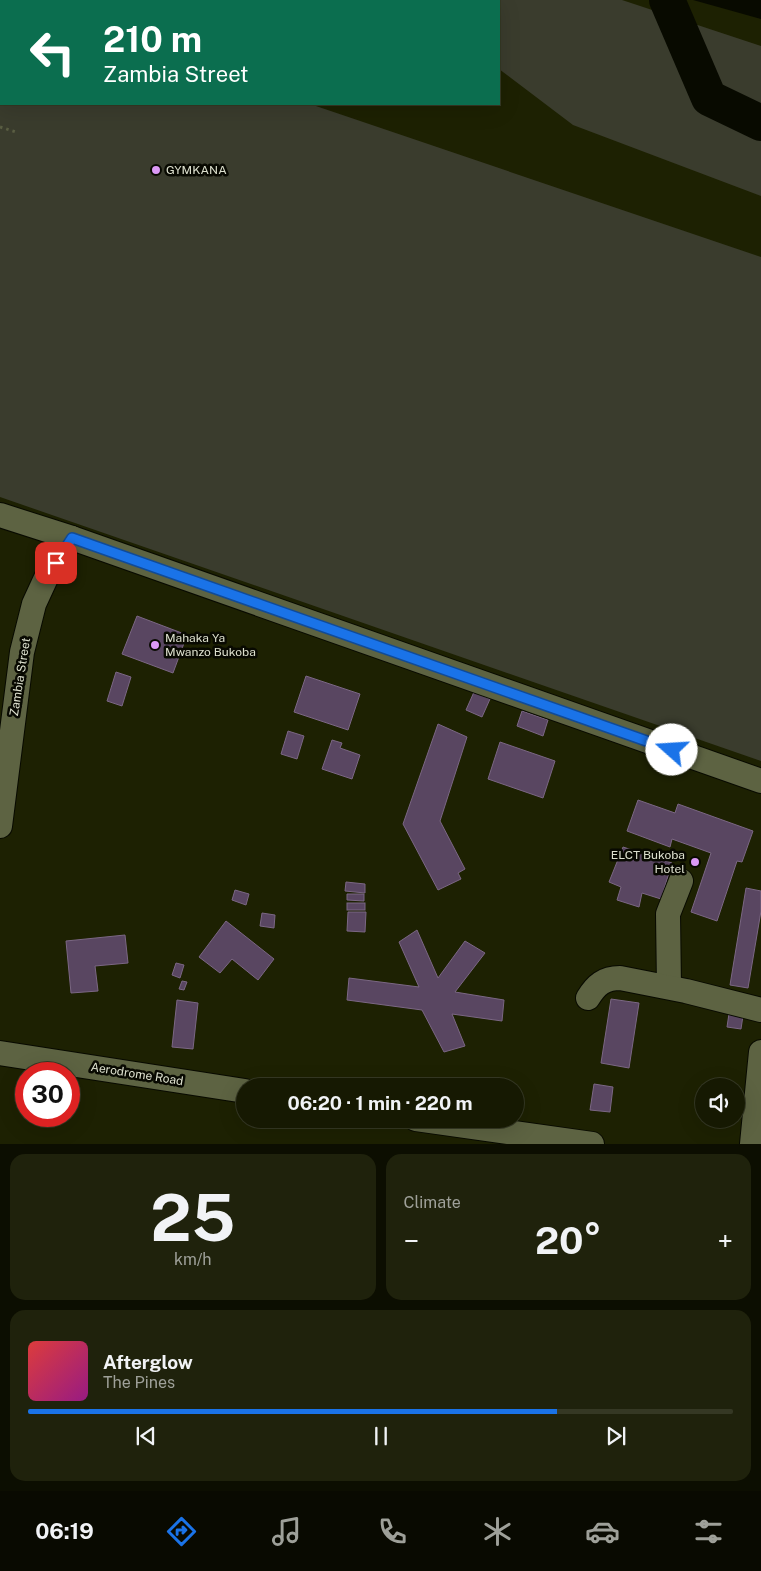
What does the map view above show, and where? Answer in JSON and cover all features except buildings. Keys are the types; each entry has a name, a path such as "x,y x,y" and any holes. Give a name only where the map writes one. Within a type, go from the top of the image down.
{"street":[{"path":"0,516 72,538 761,781"},
{"name":"Zambia Street","path":"0,826 22,652 34,604 46,578 72,538"},
{"path":"669,987 668,914 681,881"},
{"path":"588,998 594,987 609,978 669,987 761,1010"},
{"path":"752,1144 761,1052"},
{"name":"Aerodrome Road","path":"0,1053 236,1089"},
{"path":"444,1128 466,1135 592,1144"}],"path":[{"path":"0,127 16,132"}],"green space":[{"path":"500,0 622,0 761,46 761,196 573,125 500,70"},
{"path":"0,105 313,105 761,257 761,761 0,497"}],"shaded area":[{"path":"693,0 761,0 761,19"}],"waterway":[{"path":"667,0 709,98 761,123"}],"place":[{"name":"GYMKANA","path":"156,170"},
{"name":"Mahaka Ya Mwanzo Bukoba","path":"155,645"},
{"name":"ELCT Bukoba Hotel","path":"695,862"}],"route":[{"path":"56,563 72,538 672,750"}]}
